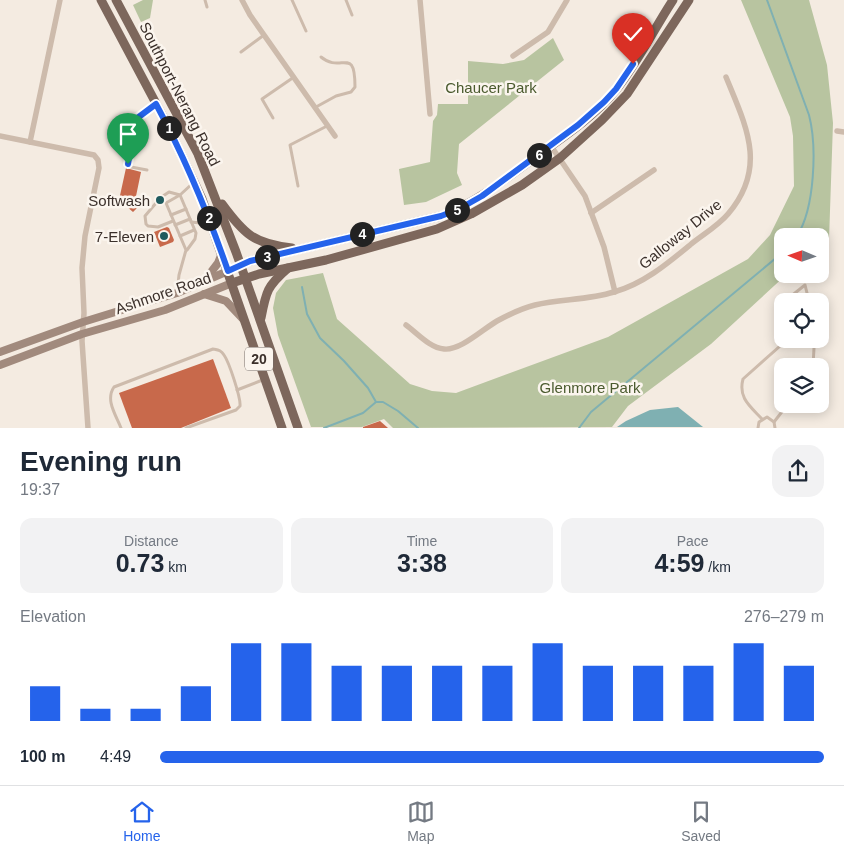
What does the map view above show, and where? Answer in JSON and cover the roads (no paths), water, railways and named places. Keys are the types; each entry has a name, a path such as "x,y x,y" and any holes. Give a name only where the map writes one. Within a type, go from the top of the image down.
{"main road":[{"name":"Southport-Nerang Road","path":"101,0 156,104 194,182 222,253 282,428"},
{"name":"Southport-Nerang Road","path":"116,0 198,154 246,278 298,428"},
{"name":"Ashmore Road","path":"0,352 83,322 177,293 241,265 300,248 441,216 459,209 482,196 589,116 616,89 673,0"},
{"name":"Ashmore Road","path":"0,365 82,334 148,315 232,282 326,260 436,229 487,206 522,185 560,158 602,120 627,94 689,0"},
{"path":"215,195 234,221 254,239 276,246 300,248"},
{"path":"204,282 218,263 222,253"},
{"path":"260,321 268,288 288,268"},
{"path":"204,294 226,301 246,321"}],"street":[{"path":"30,142 60,0"},
{"path":"242,0 264,35 335,136"},
{"path":"420,0 430,114"},
{"path":"513,56 548,32 566,0"},
{"name":"Galloway Drive","path":"406,325 433,346 445,350 457,346 497,321 533,306 614,292 646,279 680,254 728,215 741,196 749,176 751,152 746,127 726,76"},
{"path":"0,136 94,155 98,160 99,168 83,257 82,334 88,428"},
{"path":"551,146 585,196 604,247 614,292"},
{"path":"592,213 654,170"}],"lane":[{"path":"205,0 206,7"},
{"path":"292,0 306,31"},
{"path":"346,0 352,15"},
{"path":"241,52 264,35"},
{"path":"315,107 336,96 352,92 355,87 352,64 346,62 331,63 321,56"},
{"path":"273,118 262,99 294,77"},
{"path":"146,170 131,167 128,162 136,119 156,104"},
{"path":"298,186 290,145 328,126"},
{"path":"186,250 166,203 180,195 194,182"},
{"path":"163,196 169,192 180,195"},
{"path":"177,293 178,275 186,250 195,239 194,230 180,195"},
{"path":"156,204 146,216 146,224 148,226 158,227 173,220"},
{"path":"171,215 186,209"},
{"path":"176,225 190,221 211,224"},
{"path":"180,236 194,230"},
{"path":"794,293 805,284 807,293"},
{"path":"775,428 774,422 771,419 762,418 744,399 741,387 743,379 778,348"},
{"path":"121,428 110,402 111,392 114,387 217,350 224,354 240,403 238,408 186,428"},
{"path":"236,390 266,379"},
{"path":"774,422 781,413"},
{"path":"758,428 762,418"}],"water":[{"path":"678,407 703,427 617,427 650,410"}],"waterway":[{"path":"767,0 812,128 813,177 808,210 801,228"},
{"path":"579,428 591,412 774,260"},
{"path":"302,287 307,314 320,338 368,388 376,402"},
{"path":"324,428 363,413 376,402 383,402 398,411 418,428"}],"place":[{"name":"Softwash","path":"160,200"},
{"name":"7-Eleven","path":"164,236"}],"park label":[{"name":"Chaucer Park","path":"491,87"},
{"name":"Glenmore Park","path":"590,387"}]}
